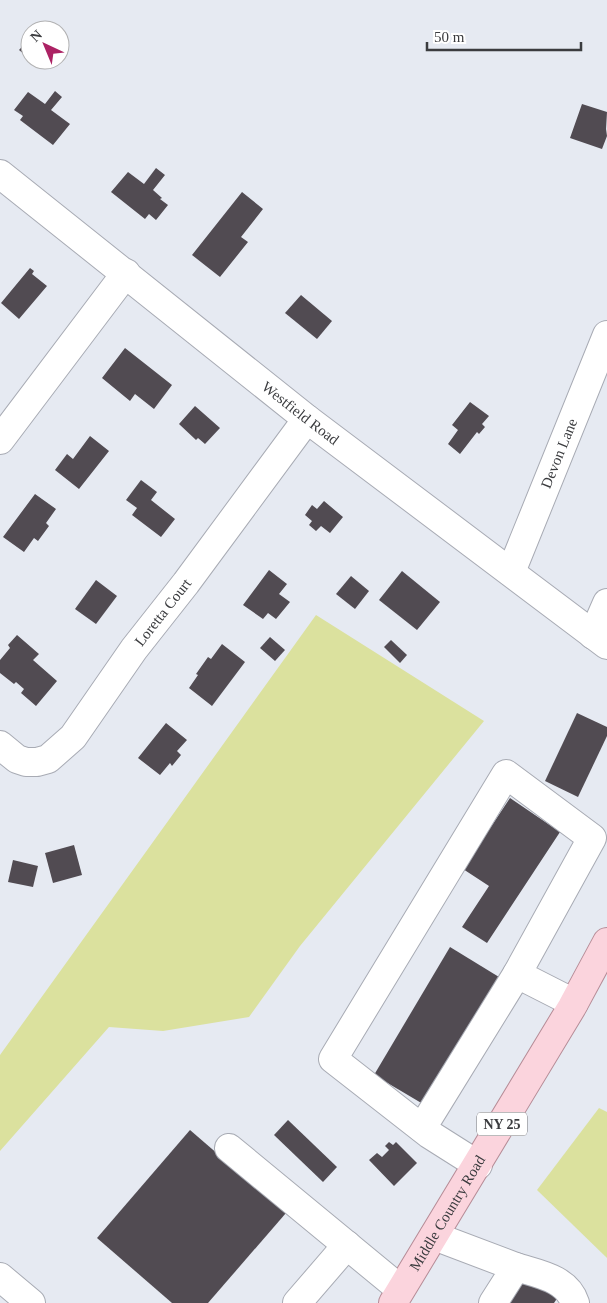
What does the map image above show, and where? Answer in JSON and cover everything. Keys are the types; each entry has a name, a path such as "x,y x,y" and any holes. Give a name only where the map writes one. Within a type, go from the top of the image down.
{"main road":[{"name":"Middle Country Road","path":"397,1296 478,1165 606,947"}],"street":[{"name":"Westfield Road","path":"0,174 307,418 600,640"},
{"path":"0,440 126,273"},
{"name":"Devon Lane","path":"511,572 607,335"},
{"name":"Loretta Court","path":"0,745 17,759 26,762 37,762 48,759 73,737 134,649 186,583 307,418"},
{"path":"600,640 607,603"},
{"path":"422,1128 517,974 592,838 506,774 332,1059 422,1128 478,1165"},
{"path":"517,974 574,1003"},
{"path":"229,1148 347,1245 397,1296"},
{"path":"434,1236 516,1267 552,1278 564,1286 572,1295 575,1303"},
{"path":"297,1303 347,1245"},
{"path":"493,1303 516,1267"},
{"path":"0,1276 31,1303"}],"green space":[{"path":"316,615 484,721 300,946 249,1017 163,1031 109,1027 0,1151 0,1055"},
{"path":"599,1108 607,1112 607,1258 537,1190"}],"building":[{"path":"55,91 62,97 51,110 70,124 53,145 20,120 23,116 14,110 28,92 45,104"},
{"path":"582,104 607,112 607,136 602,149 570,138"},
{"path":"156,168 165,175 153,190 168,205 156,220 149,214 145,219 111,192 128,172 144,184"},
{"path":"242,192 263,209 241,237 248,242 220,277 192,255"},
{"path":"30,268 34,271 32,274 47,286 19,319 1,303"},
{"path":"301,295 332,321 317,339 285,313"},
{"path":"125,348 172,385 154,409 135,394 130,401 102,378"},
{"path":"470,402 489,416 482,424 485,427 479,434 477,432 460,454 448,444 458,430 452,425"},
{"path":"195,406 220,428 205,444 198,438 196,440 179,424"},
{"path":"90,436 109,451 79,489 55,470 67,454 73,459"},
{"path":"141,480 157,492 151,500 175,519 161,537 132,515 137,508 126,500"},
{"path":"35,494 56,509 46,523 49,526 38,541 34,538 24,552 3,537"},
{"path":"324,501 343,517 330,533 321,526 316,531 309,525 312,521 305,515 312,505 317,509"},
{"path":"269,570 287,584 279,594 290,602 276,619 268,613 263,619 243,605"},
{"path":"402,571 440,602 417,630 379,600"},
{"path":"351,576 369,591 355,609 336,594"},
{"path":"96,580 117,596 96,624 75,609"},
{"path":"17,635 39,654 33,660 57,681 36,706 21,693 24,689 0,673 0,660 10,648 8,645"},
{"path":"270,637 285,650 275,661 260,648"},
{"path":"391,640 407,655 400,663 384,647"},
{"path":"222,644 245,662 212,706 189,688 208,657 211,659"},
{"path":"577,713 607,727 607,736 578,797 545,781"},
{"path":"166,723 187,740 177,751 181,755 172,766 170,763 160,775 138,758"},
{"path":"510,798 560,832 487,943 462,927 489,886 463,869"},
{"path":"74,845 82,875 53,883 45,853"},
{"path":"13,860 38,866 33,887 8,882"},
{"path":"450,947 499,977 423,1104 374,1075"},
{"path":"288,1120 337,1167 323,1182 274,1135"},
{"path":"190,1130 286,1213 208,1303 172,1303 97,1238"},
{"path":"389,1142 393,1145 396,1142 417,1163 394,1186 369,1160 377,1153 382,1157 389,1150 385,1146"},
{"path":"517,1283 538,1284 536,1287 558,1297 554,1303 504,1303"}]}
